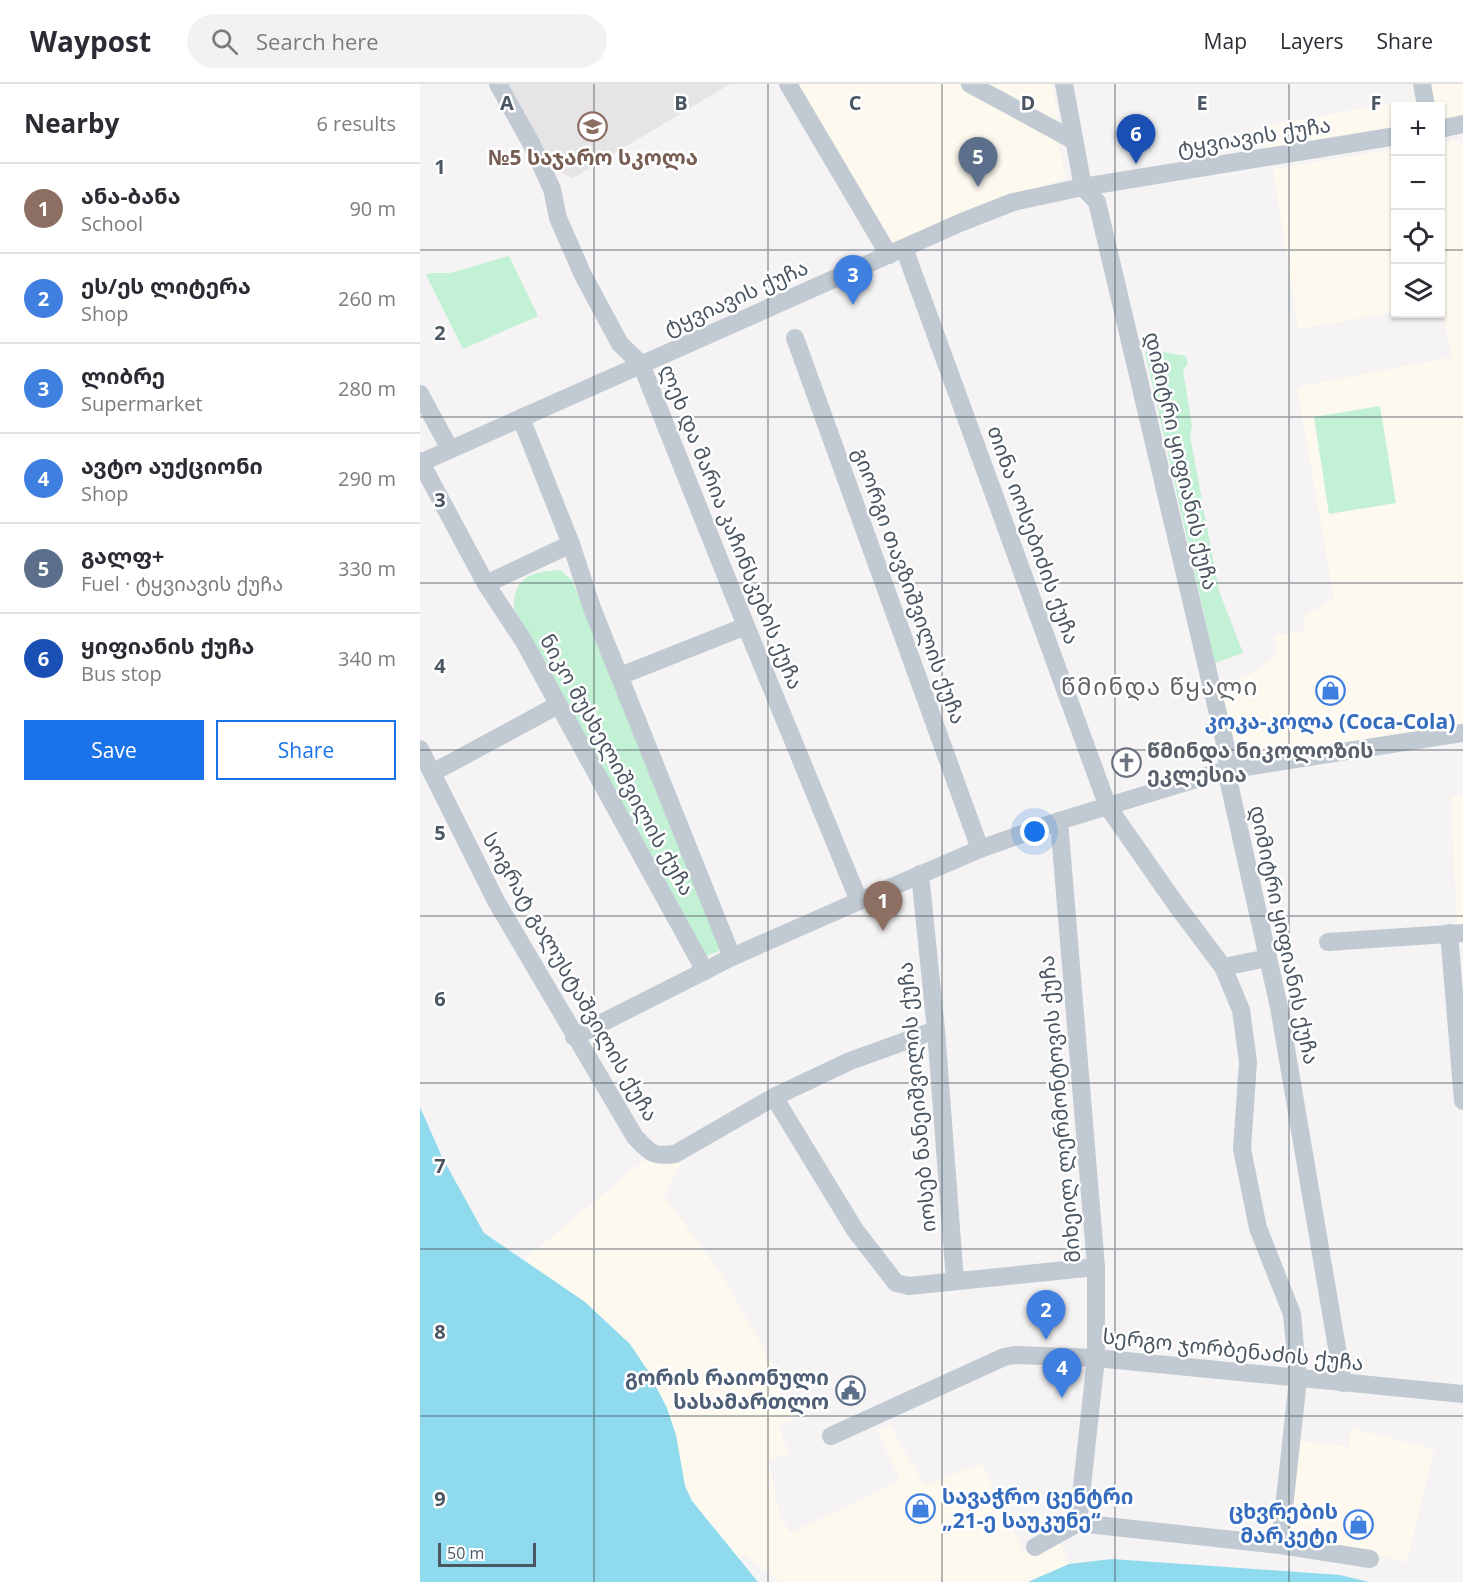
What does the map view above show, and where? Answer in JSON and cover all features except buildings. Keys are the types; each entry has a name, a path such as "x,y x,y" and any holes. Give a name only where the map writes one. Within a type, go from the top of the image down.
{"street":[{"name":"ლეხ და მარია კაჩინსკების ქუჩა","path":"498,84 531,143 552,189 558,218 583,275 620,344 641,364 859,901"},
{"name":"თინა იოსებიძის ქუჩა","path":"788,84 896,252 1108,807 1223,967 1241,1010 1248,1062 1242,1149 1258,1228 1292,1314 1298,1379 1280,1545"},
{"path":"970,84 1074,140"},
{"name":"დიმიტრი ყიფიანის ქუჩა","path":"1064,84 1083,188 1097,202 1228,756 1226,770 1281,1019 1343,1383"},
{"path":"1422,84 1425,102"},
{"path":"1445,128 1463,124"},
{"name":"ტყვიავის ქუჩა","path":"420,462 962,222 1013,202 1083,188 1391,137"},
{"name":"გიორგი თავზიშვილის ქუჩა","path":"795,338 980,849"},
{"path":"420,394 450,450"},
{"name":"ნიკო მუსხელიშვილის ქუჩა","path":"521,418 592,608 732,957"},
{"name":"ნიკო მუსხელიშვილის ქუჩა","path":"420,462 486,584 523,640 705,971"},
{"path":"486,584 570,544"},
{"path":"620,676 746,626"},
{"path":"432,773 558,705"},
{"path":"574,1037 732,957 980,849 1059,821 1226,770 1463,733"},
{"name":"სოგრატ გალუსტაშვილის ქუჩა","path":"420,749 496,901 574,1037 635,1137 647,1150 657,1156 675,1154 774,1097"},
{"name":"მიხეილ ლერმონტოვის ქუჩა","path":"1059,821 1096,1267 1095,1358 1078,1523"},
{"name":"იოსებ ნანეიშვილის ქუჩა","path":"920,874 936,1030 955,1281"},
{"path":"1329,942 1456,933 1463,1101"},
{"path":"1223,967 1268,958"},
{"path":"936,1030 850,1061 774,1097 855,1230 896,1283 909,1286 1096,1267"},
{"name":"სერგო ჯორბენაძის ქუჩა","path":"831,1436 867,1418 1014,1355 1095,1358 1463,1394"},
{"path":"1035,1546 1078,1523 1280,1545 1370,1558"}],"shaded area":[{"name":"№5 საჯარო სკოლა","path":"504,84 730,84 573,178 554,170"},
{"path":"796,84 962,84 1056,133 1066,178 1001,200 895,244 888,242"},
{"path":"981,84 1052,84 1058,118 1048,121"},
{"path":"1426,84 1463,84 1463,116 1445,122 1445,102 1399,102 1428,97"},
{"path":"1391,103 1391,132 1265,152 1261,126"},
{"path":"1457,140 1463,146 1463,728 1249,759 1238,751 1219,685 1248,676 1277,656 1274,636 1305,630 1303,617 1334,599 1297,387 1452,357 1444,318 1445,141"},
{"path":"1391,150 1391,313 1298,329 1273,169"},
{"path":"1463,795 1463,927 1457,927 1451,797"},
{"path":"647,1158 682,1161 664,1196 721,1274 785,1386 779,1390 797,1418 778,1426 789,1453 769,1461 780,1517 791,1533 900,1480 877,1431 890,1425 924,1485 981,1464 1024,1553 1059,1541 1069,1564 1028,1582 780,1582 744,1555 739,1559 692,1501 685,1486 676,1435 585,1302 524,1260"},
{"path":"1351,1428 1434,1449 1407,1562 1288,1536 1297,1440 1349,1447"}],"green space":[{"path":"509,256 538,316 463,349 426,275 450,273"},
{"path":"1145,352 1164,352 1186,356 1188,364 1183,370 1192,426 1190,436 1219,591 1243,653 1215,663"},
{"path":"1380,406 1396,503 1329,514 1314,417"},
{"path":"560,570 572,580 718,941 719,951 707,956 700,950 514,609 514,598 520,583 541,572"}],"water":[{"path":"420,1107 442,1157 484,1233 585,1302 630,1344 648,1371 667,1408 676,1435 685,1486 692,1501 758,1582 420,1582"},
{"path":"1112,1559 1340,1575 1369,1582 1028,1582 1069,1564"}],"place":[{"name":"№5 საჯარო სკოლა","path":"593,127"},
{"name":"ყიფიანის ქუჩა","path":"1136,164"},
{"name":"გალფ+","path":"978,187"},
{"name":"ლიბრე","path":"853,305"},
{"name":"კოკა-კოლა (Coca-Cola)","path":"1330,691"},
{"name":"წმინდა ნიკოლოზის ეკლესია","path":"1126,763"},
{"name":"ანა-ბანა","path":"883,931"},
{"name":"ეს/ეს ლიტერა","path":"1046,1340"},
{"name":"გორის რაიონული სასამართლო","path":"850,1390"},
{"name":"ავტო აუქციონი","path":"1062,1398"},
{"name":"სავაჭრო ცენტრი „21-ე საუკუნე“","path":"921,1509"},
{"name":"ცხვრების მარკეტი","path":"1359,1524"}],"district":[{"name":"წმინდა წყალი","path":"1160,687"}]}
